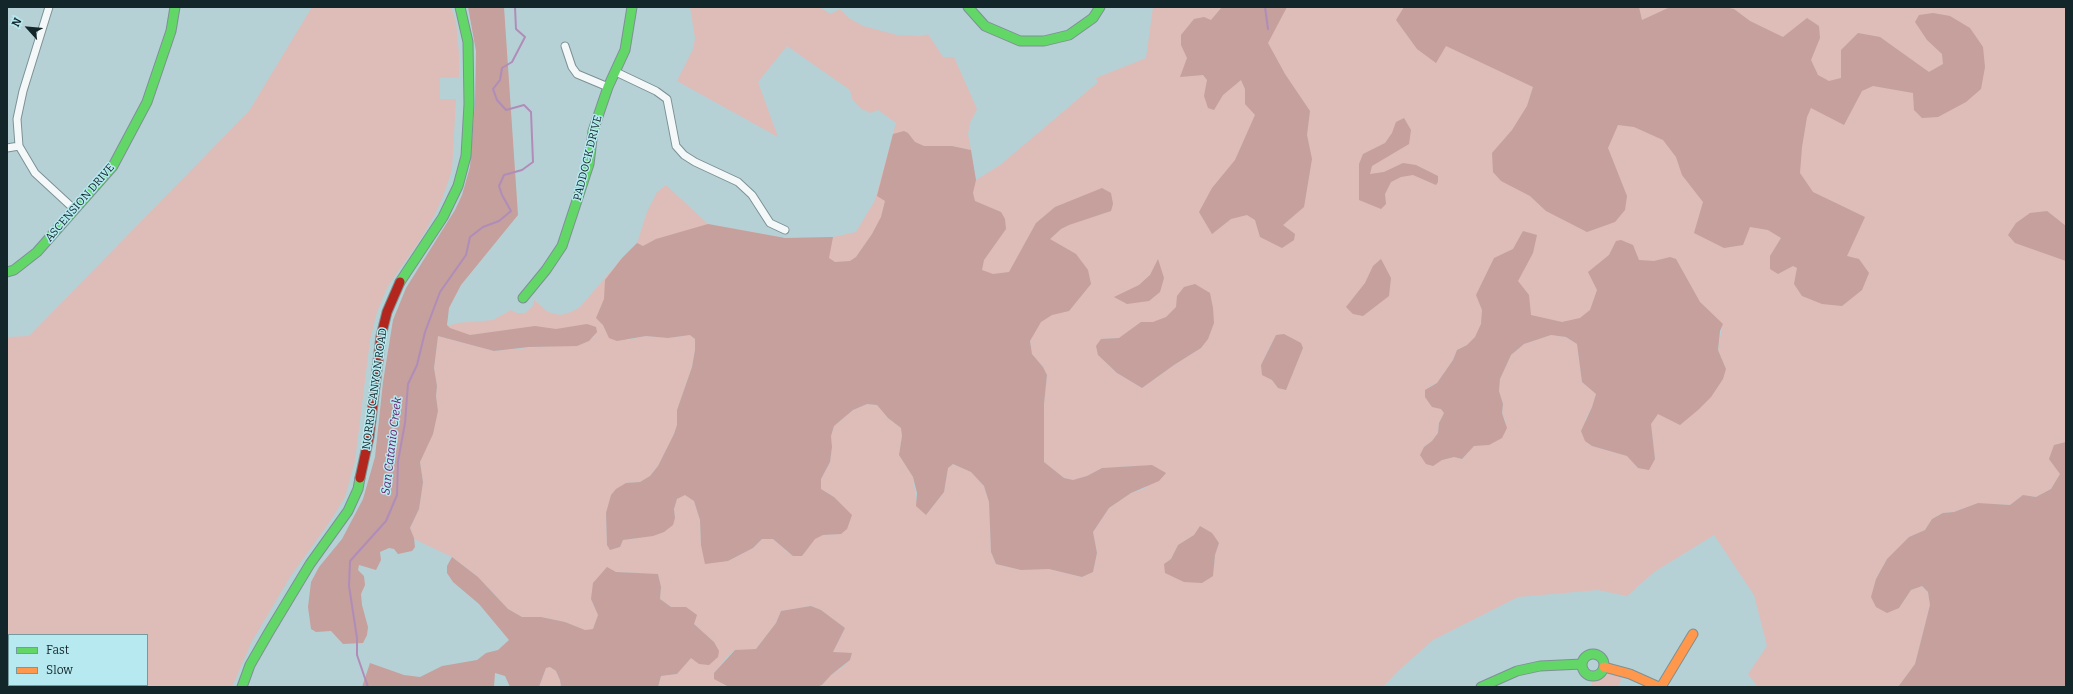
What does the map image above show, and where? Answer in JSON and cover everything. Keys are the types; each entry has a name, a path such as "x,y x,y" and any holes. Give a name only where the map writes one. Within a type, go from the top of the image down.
{"street":[{"path":"49,7 23,91 18,119 19,146 35,173 74,209"},
{"name":"ASCENSION DRIVE","path":"7,272 14,270 37,252 113,166 147,102 171,31 175,7"},
{"name":"NORRIS CANYON ROAD","path":"242,687 250,665 269,632 310,564 333,534 348,511 358,489 369,438 381,336 387,312 396,289 413,261 444,217 458,186 466,156 469,104 468,42 460,7"},
{"name":"PADDOCK DRIVE","path":"522,298 546,270 562,246 589,164 593,131 608,87 625,50 632,7"},
{"path":"968,7 985,26 1000,34 1020,41 1044,41 1070,35 1093,18 1100,7"},
{"path":"565,46 572,67 577,74 608,87"},
{"path":"616,72 656,91 667,100 676,146 684,155 695,162 738,182 752,195 770,222 786,230"},
{"path":"7,148 19,146"},
{"path":"1604,667 1630,674 1660,687 1693,634"},
{"path":"1596,654 1602,659 1604,667 1599,674 1590,676 1583,670 1582,664 1585,657 1596,654"},
{"path":"1481,687 1516,671 1540,666 1582,664"}],"shaded area":[{"path":"312,7 451,7 456,22 459,54 459,78 440,78 440,99 456,99 452,170 442,199 434,216 420,240 388,286 377,312 370,340 355,461 345,497 331,520 290,577 251,643 232,687 7,687 7,337 29,336 249,111"},
{"path":"468,7 504,7 518,215 461,285 449,308 447,325 450,328 470,335 535,326 556,329 587,324 596,327 597,332 589,341 577,346 529,347 494,351 438,336 434,368 437,386 436,396 438,411 433,434 420,462 423,482 421,496 419,509 410,528 414,538 415,547 412,551 398,554 394,549 389,548 380,552 381,560 376,570 359,565 358,570 364,576 365,585 361,594 362,605 368,627 367,635 363,643 343,644 331,631 316,632 311,629 308,607 311,582 319,567 342,539 363,499 375,457 383,382 393,320 406,288 455,210 462,195 470,167 475,102 476,51"},
{"path":"690,7 820,7 830,14 840,9 849,18 863,26 897,35 922,36 928,34 943,57 954,57 977,109 970,123 968,134 971,150 952,146 930,147 976,180 1000,165 1031,139 1098,82 1096,78 1146,58 1153,7 2066,7 2066,442 2054,445 2060,474 2051,489 2036,497 2023,495 2010,505 1978,503 1954,512 1943,513 1932,519 1925,530 1909,537 1887,559 1876,579 1899,608 1911,590 1922,586 1928,592 1930,605 1915,664 1898,687 1758,687 1748,674 1767,646 1754,595 1714,535 1654,572 1627,596 1598,590 1518,597 1433,640 1398,671 1383,687 816,687 822,685 831,675 850,660 852,654 833,652 845,628 821,610 811,606 781,611 776,623 756,649 735,650 727,657 714,673 722,684 729,687 658,687 661,676 677,674 691,657 699,664 714,642 694,624 686,607 671,607 660,599 661,587 658,574 616,572 591,599 598,615 593,629 585,630 565,622 541,617 522,617 508,609 478,577 452,557 414,539 410,528 419,509 423,482 420,462 438,411 436,396 437,386 434,368 438,336 494,351 585,343 595,336 460,338 438,329 457,323 493,320 511,310 517,313 525,313 533,306 534,300 548,312 560,315 571,312 580,307 622,258 637,243 647,212 657,192 666,185 708,224 785,238 833,237 856,232 875,200 896,123 878,110 870,113 860,108 852,99 850,90 787,46 758,82 778,137 677,81 693,49 695,38","holes":["1722,327 1718,350 1726,369 1658,413 1651,424 1655,459 1638,468 1627,456 1592,446 1585,420 1592,407 1596,394 1582,382 1577,344 1566,337 1551,335 1524,344 1511,355 1500,379 1499,391 1503,404 1502,413 1506,422 1489,445 1474,446 1462,459 1454,457 1442,460 1433,465 1424,447 1432,441 1438,433 1439,423 1444,413 1430,386 1437,383 1453,360 1457,350 1467,345 1475,337","606,332 1033,335 1030,341 1032,354 1043,367 1047,375 1044,404 1044,462 1064,478 1073,480 1087,476 1102,468 1152,465 1146,488 1131,493 1109,508 1093,532 1097,553 1093,572 1082,577 1049,569 1021,570 996,564 991,552 989,502 984,486 971,472 953,464 948,468 944,492 926,515 916,499 913,477 899,455 902,436 901,428 888,418 877,405 867,404 853,410 834,426 831,436 832,447 830,462 821,479 821,489 834,497 841,534 823,535 814,539 802,556 787,552 773,539 762,539 753,548 728,561 701,545 700,520 694,501 685,494 677,499 674,509 675,518 634,539 623,540 620,547 610,550 607,545 606,513 626,483 640,482 650,476 658,466 677,425 677,410 692,367 695,350 695,339 690,335 668,338 646,336 628,340","1119,338 1201,348 1142,388 1117,373 1098,355 1101,339","1272,342 1303,348 1286,389 1278,388 1261,365","1200,527 1219,543 1215,555 1213,576 1164,564 1171,559 1178,545 1194,535"]},
{"path":"1222,7 1287,7 1268,43 1285,74 1310,111 1307,135 1312,159 1304,207 1283,225 1295,234 1294,240 1282,248 1260,237 1255,220 1247,215 1231,219 1212,234 1199,212 1212,188 1235,160 1255,115 1245,104 1245,89 1241,80 1223,95 1214,110 1208,108 1204,96 1207,80 1203,75 1180,77 1187,58 1181,45 1181,35 1194,19 1204,17 1211,20"},
{"path":"1404,7 1639,7 1642,20 1668,8 1724,7 1734,9 1750,21 1783,37 1807,18 1819,26 1820,38 1811,60 1818,75 1829,81 1841,78 1841,50 1858,33 1880,37 1929,72 1943,64 1942,54 1927,40 1915,22 1919,15 1933,13 1950,16 1970,28 1983,47 1985,67 1981,89 1966,102 1938,117 1922,118 1914,110 1913,93 1873,86 1862,91 1844,125 1811,108 1807,117 1802,147 1800,173 1813,192 1865,217 1847,256 1859,259 1869,273 1862,290 1842,306 1822,304 1802,296 1794,284 1797,268 1793,266 1778,274 1770,269 1770,256 1781,238 1768,230 1750,227 1743,245 1724,248 1694,233 1703,202 1682,175 1676,157 1663,140 1634,127 1618,125 1608,148 1627,196 1625,210 1615,222 1587,232 1546,211 1530,196 1501,181 1493,172 1492,153 1512,130 1527,106 1533,87 1446,46 1436,63 1417,49 1396,20"},
{"path":"1404,118 1411,130 1409,144 1372,166 1370,174 1384,172 1403,163 1416,165 1438,176 1438,182 1436,185 1413,175 1401,177 1391,182 1385,194 1386,204 1381,209 1359,200 1359,164 1363,154 1385,143 1392,133 1396,122"},
{"path":"904,131 908,133 915,142 924,146 952,146 971,150 976,180 973,193 975,201 1001,212 1005,219 1006,229 984,260 982,270 993,274 1009,272 1036,223 1055,207 1102,188 1111,193 1113,204 1111,211 1069,225 1061,229 1050,239 1076,254 1088,270 1091,284 1069,311 1052,315 1041,322 1030,341 1032,354 1043,367 1047,375 1044,404 1044,462 1064,478 1073,480 1087,476 1102,468 1152,465 1166,473 1159,481 1131,493 1109,508 1093,532 1097,553 1093,572 1082,577 1049,569 1021,570 996,564 991,552 989,502 984,486 971,472 953,464 948,468 944,492 926,515 916,506 917,493 913,477 899,455 902,436 901,428 888,418 877,405 867,404 853,410 834,426 831,436 832,447 830,462 821,479 821,489 834,497 852,515 847,529 841,534 823,535 815,539 802,556 793,556 773,539 762,539 753,548 728,561 705,564 701,545 700,520 694,501 685,495 677,499 674,509 675,518 673,525 664,532 653,536 623,540 620,547 610,550 607,545 606,513 611,495 616,489 626,483 640,482 650,476 658,466 677,425 677,410 692,367 695,339 690,335 668,338 646,336 617,341 609,338 603,325 596,318 604,299 605,280 622,258 637,243 643,246 656,239 708,224 785,238 833,237 829,258 835,262 850,261 856,257 872,234 881,217 885,201 877,196 893,134"},
{"path":"2047,211 2066,226 2066,261 2015,243 2008,235 2016,223 2030,213"},
{"path":"1523,231 1537,235 1533,253 1518,281 1529,295 1531,315 1562,322 1580,318 1590,310 1597,290 1588,272 1609,255 1616,241 1621,240 1633,245 1639,260 1654,261 1670,257 1676,259 1700,302 1723,324 1720,331 1718,350 1726,369 1723,379 1711,397 1680,425 1658,414 1651,424 1655,459 1649,470 1638,468 1627,456 1592,446 1585,441 1581,431 1596,394 1582,382 1577,344 1566,337 1551,335 1524,344 1511,355 1500,379 1499,391 1503,404 1502,413 1507,428 1502,438 1489,445 1474,446 1462,459 1454,457 1442,460 1433,466 1426,464 1420,455 1424,447 1432,441 1438,433 1439,423 1444,413 1441,409 1432,407 1425,397 1425,390 1437,383 1453,360 1457,350 1467,345 1475,337 1481,324 1482,310 1476,295 1494,258 1513,249"},
{"path":"1158,259 1164,278 1160,292 1149,301 1127,304 1114,297 1139,285 1150,275"},
{"path":"1381,259 1391,278 1389,296 1363,316 1353,314 1346,307 1365,283 1373,266"},
{"path":"1195,284 1210,293 1213,308 1214,323 1208,339 1201,348 1142,388 1117,373 1098,355 1096,346 1101,339 1119,338 1141,322 1153,322 1166,317 1176,307 1177,296 1184,287"},
{"path":"1284,334 1301,343 1303,348 1286,390 1278,388 1272,380 1262,375 1261,365 1276,335"},
{"path":"2066,442 2066,687 1898,687 1915,664 1930,605 1928,592 1922,586 1911,590 1899,608 1887,613 1876,607 1871,597 1876,579 1887,559 1909,537 1925,530 1932,519 1943,513 1954,512 1978,503 2010,505 2023,495 2036,497 2051,489 2060,474 2049,459 2054,445"},
{"path":"1200,526 1212,533 1219,543 1215,555 1213,576 1202,583 1184,582 1165,573 1164,564 1171,559 1178,545 1194,535"},
{"path":"452,557 478,577 508,609 522,617 541,617 565,622 585,630 593,629 598,615 591,599 593,583 607,567 616,572 658,574 661,587 660,599 671,607 686,607 697,615 694,624 714,642 719,651 718,657 709,665 699,664 691,658 677,674 661,676 658,687 561,687 556,671 550,667 546,668 539,687 510,687 505,676 495,673 494,687 362,687 370,663 404,675 420,677 442,666 477,660 486,653 498,650 509,640 479,604 453,582 447,573 447,566"},
{"path":"811,606 821,610 845,628 833,652 852,653 850,660 831,675 822,685 816,687 729,687 714,679 714,673 735,650 756,649 776,623 781,611"},
{"path":"550,667 556,671 561,687 539,687 546,668"},
{"path":"1608,674 1622,677 1618,687 1592,687 1592,681"}],"waterway":[{"name":"San Catanio Creek","path":"368,687 357,655 357,638 349,586 350,561 386,521 397,495 398,461 405,423 408,384 417,365 425,332 440,292 466,255 470,237 483,227 499,221 511,211 499,186 504,175 522,170 533,162 531,112 524,105 506,110 497,100 493,89 500,80 502,68 512,62 525,37 516,29 515,7"},
{"path":"1265,7 1268,29"}],"traffic: fast":[{"path":"7,272 14,270 37,252 113,166 147,102 171,31 175,7"},
{"path":"400,282 443,217 458,186 466,156 469,104 468,42 460,7"},
{"path":"523,298 546,270 562,246 589,164 593,131 608,87 625,50 632,7"},
{"path":"968,7 985,26 1020,41 1044,41 1069,35 1093,18 1100,7"},
{"path":"242,687 250,665 269,632 310,564 348,511 358,489 360,478"},
{"path":"1593,654 1601,657 1604,665 1601,673 1593,676 1585,673 1582,665 1585,657 1593,654"},
{"path":"1481,687 1517,671 1540,666 1582,664"}],"traffic: slow":[{"path":"1661,687 1693,634"},
{"path":"1604,667 1630,674 1659,687"}],"traffic: jam":[{"path":"360,478 369,437 381,336 387,312 400,282"}]}
